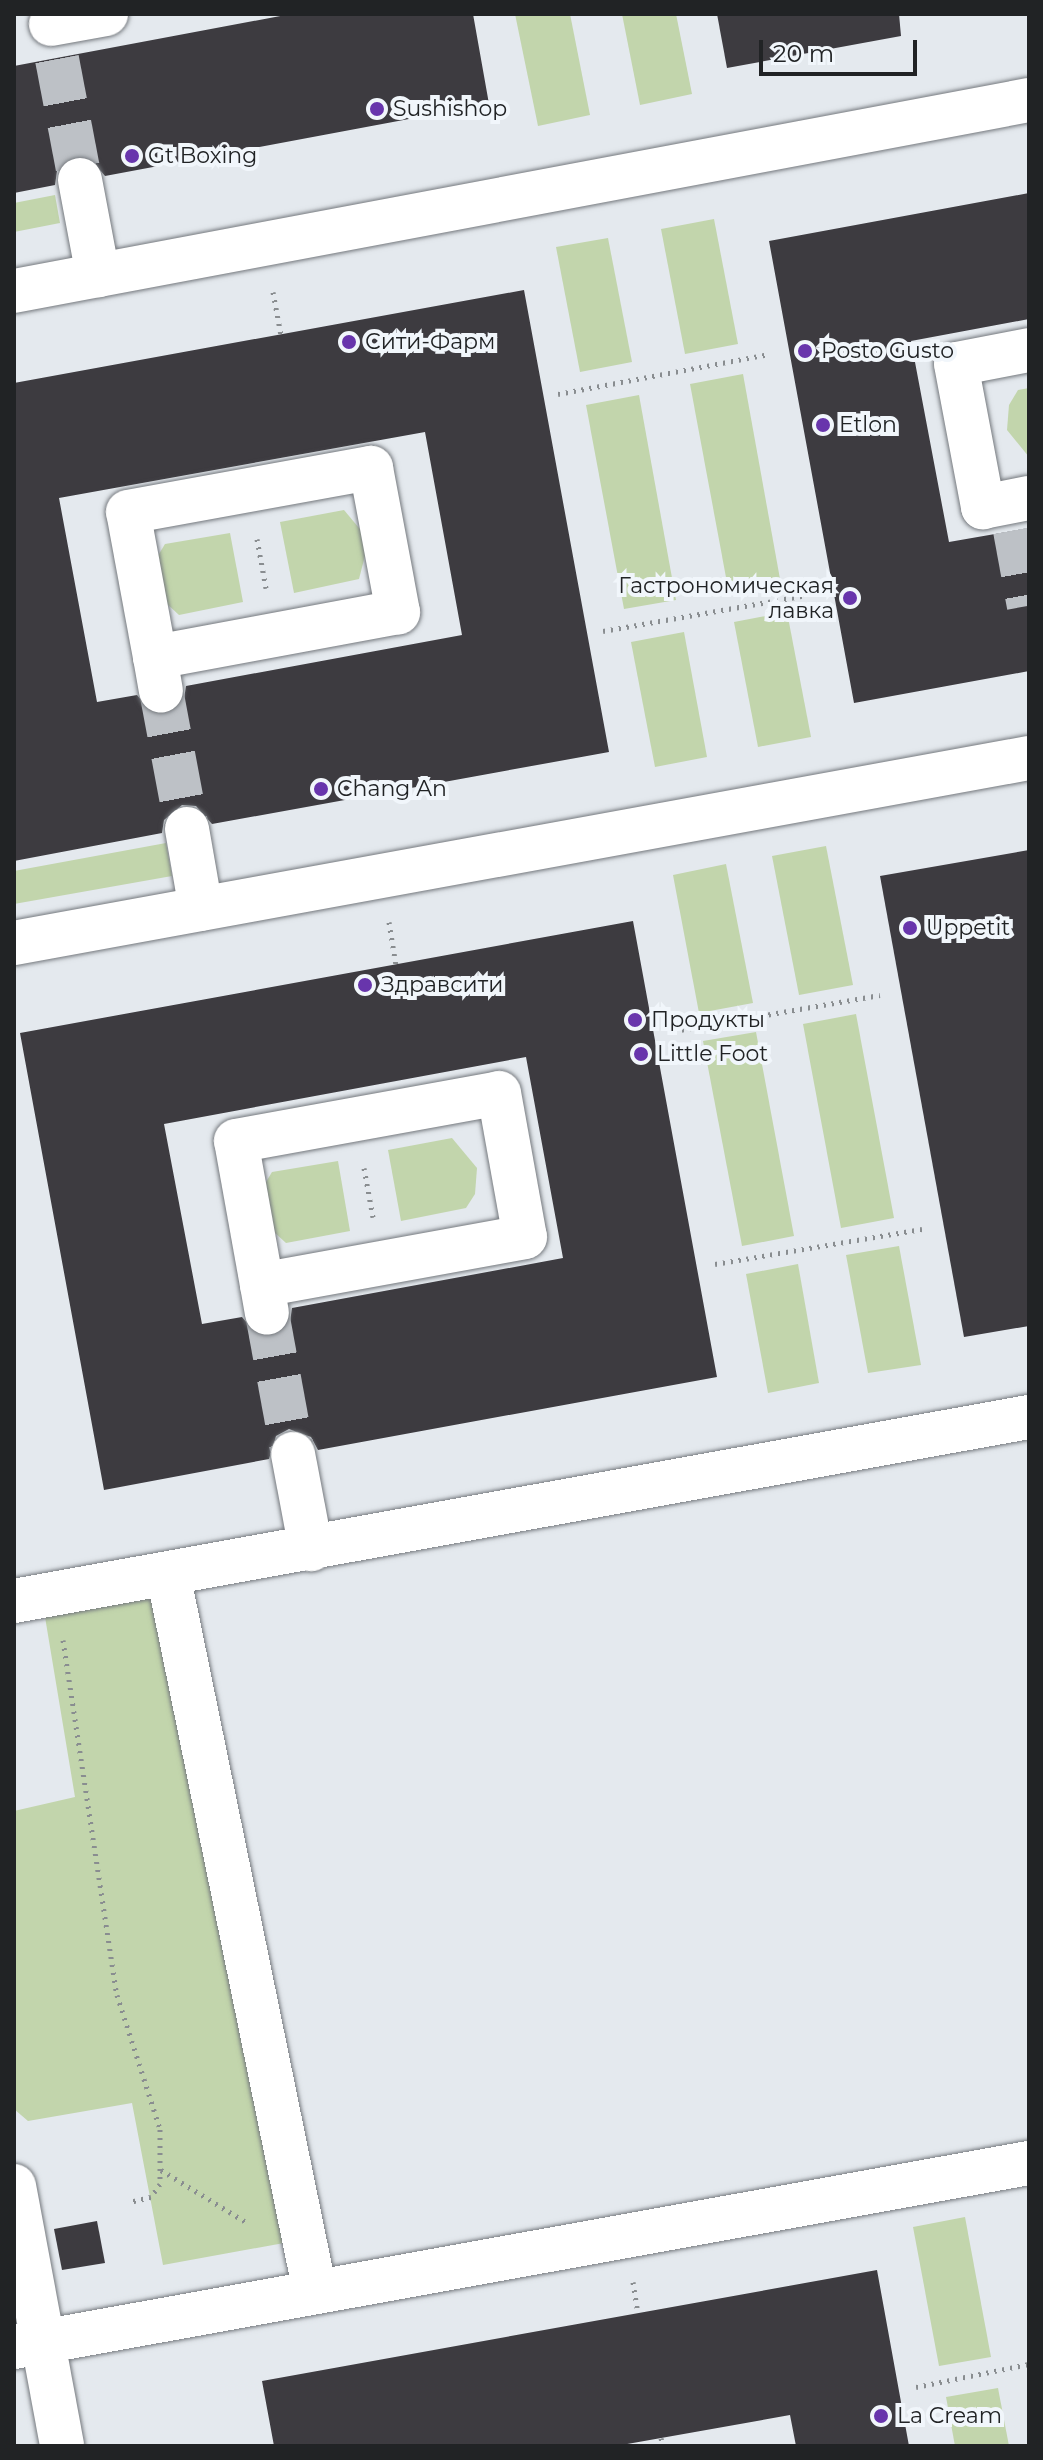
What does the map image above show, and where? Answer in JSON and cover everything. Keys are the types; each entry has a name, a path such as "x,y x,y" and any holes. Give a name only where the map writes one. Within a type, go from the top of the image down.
{"lane":[{"path":"52,32 106,14"},
{"path":"14,291 1029,100"},
{"path":"80,180 98,275"},
{"path":"1018,510 983,507 956,364 1029,350"},
{"path":"371,468 398,612 275,635 158,674 128,512 371,468"},
{"path":"14,943 1029,758"},
{"path":"187,829 201,909"},
{"path":"499,1093 525,1237 381,1263 265,1299 236,1141 499,1093"},
{"path":"29,1598 1029,1417"},
{"path":"293,1454 311,1549"},
{"path":"168,1574 312,2276"},
{"path":"29,2344 312,2276 1029,2163"},
{"path":"14,2186 29,2344 62,2446"}],"path":[{"path":"272,283 281,335"},
{"path":"558,394 765,355"},
{"path":"248,490 275,635"},
{"path":"603,631 807,595"},
{"path":"386,910 396,965"},
{"path":"674,1031 880,995"},
{"path":"355,1120 381,1263"},
{"path":"715,1264 922,1229"},
{"path":"29,1598 70,1669 117,1995 160,2129 161,2170 151,2197 130,2202"},
{"path":"161,2170 312,2276"},
{"path":"916,2387 1029,2364"},
{"path":"661,2438 663,2446"}],"green space":[{"path":"515,14 570,14 590,115 538,126"},
{"path":"622,14 676,14 692,94 640,105"},
{"path":"55,195 60,223 14,232 14,203"},
{"path":"714,219 738,344 685,354 661,229"},
{"path":"608,238 632,362 580,372 556,247"},
{"path":"743,374 780,579 728,588 690,384"},
{"path":"1029,388 1029,457 1007,430 1009,405 1018,390"},
{"path":"639,395 676,600 624,609 586,405"},
{"path":"344,510 369,540 359,579 294,593 280,522"},
{"path":"230,533 243,602 179,615 166,603 156,559 165,544"},
{"path":"787,612 811,737 758,747 734,622"},
{"path":"684,632 707,757 655,767 631,642"},
{"path":"166,843 172,876 14,904 14,871"},
{"path":"826,846 853,985 799,995 772,856"},
{"path":"726,864 753,1003 699,1013 673,875"},
{"path":"856,1014 894,1218 841,1228 803,1024"},
{"path":"756,1032 794,1236 742,1246 703,1041"},
{"path":"452,1138 477,1168 475,1194 466,1208 401,1221 388,1150"},
{"path":"338,1161 350,1231 286,1243 274,1232 263,1187 272,1172"},
{"path":"899,1246 921,1365 868,1373 846,1255"},
{"path":"798,1264 819,1383 768,1393 746,1274"},
{"path":"150,1593 284,2243 163,2265 132,2103 28,2121 14,2109 14,1811 75,1797 45,1617"},
{"path":"965,2217 991,2357 939,2366 913,2227"},
{"path":"998,2388 1009,2446 955,2446 946,2397"}],"building":[{"path":"291,14 473,14 489,104 105,176 89,157 75,156 57,171 55,185 14,193 14,66"},
{"path":"717,14 899,14 901,36 727,68"},
{"path":"1029,193 1029,319 911,341 949,542 1029,528 1029,671 854,703 769,241"},
{"path":"524,290 609,752 212,824 196,806 182,805 164,820 162,833 14,861 14,383","holes":["425,432 462,635 186,686 184,699 166,714 152,713 137,695 97,702 59,498"]},
{"path":"1029,850 1029,1326 964,1337 880,876"},
{"path":"633,921 717,1377 318,1450 311,1437 289,1429 276,1436 269,1459 104,1490 20,1033","holes":["526,1057 563,1258 292,1308 290,1322 272,1337 258,1336 242,1317 202,1324 164,1124"]},
{"path":"97,2221 105,2263 62,2270 54,2229"},
{"path":"877,2270 909,2446 796,2446 790,2415 616,2446 274,2446 262,2381"}],"tunnel":[{"path":"57,59 80,180"},
{"path":"1015,530 1029,606"},
{"path":"161,690 187,829"},
{"path":"267,1313 293,1454"}],"place":[{"name":"Sushishop","path":"377,109"},
{"name":"Gt Boxing","path":"132,156"},
{"name":"Сити-Фарм","path":"349,342"},
{"name":"Posto Gusto","path":"805,351"},
{"name":"Etlon","path":"823,425"},
{"name":"Гастрономическая лавка","path":"850,598"},
{"name":"Chang An","path":"321,789"},
{"name":"Uppetit","path":"910,928"},
{"name":"Здравсити","path":"365,985"},
{"name":"Продукты","path":"635,1020"},
{"name":"Little Foot","path":"641,1054"},
{"name":"La Cream","path":"881,2416"}]}
